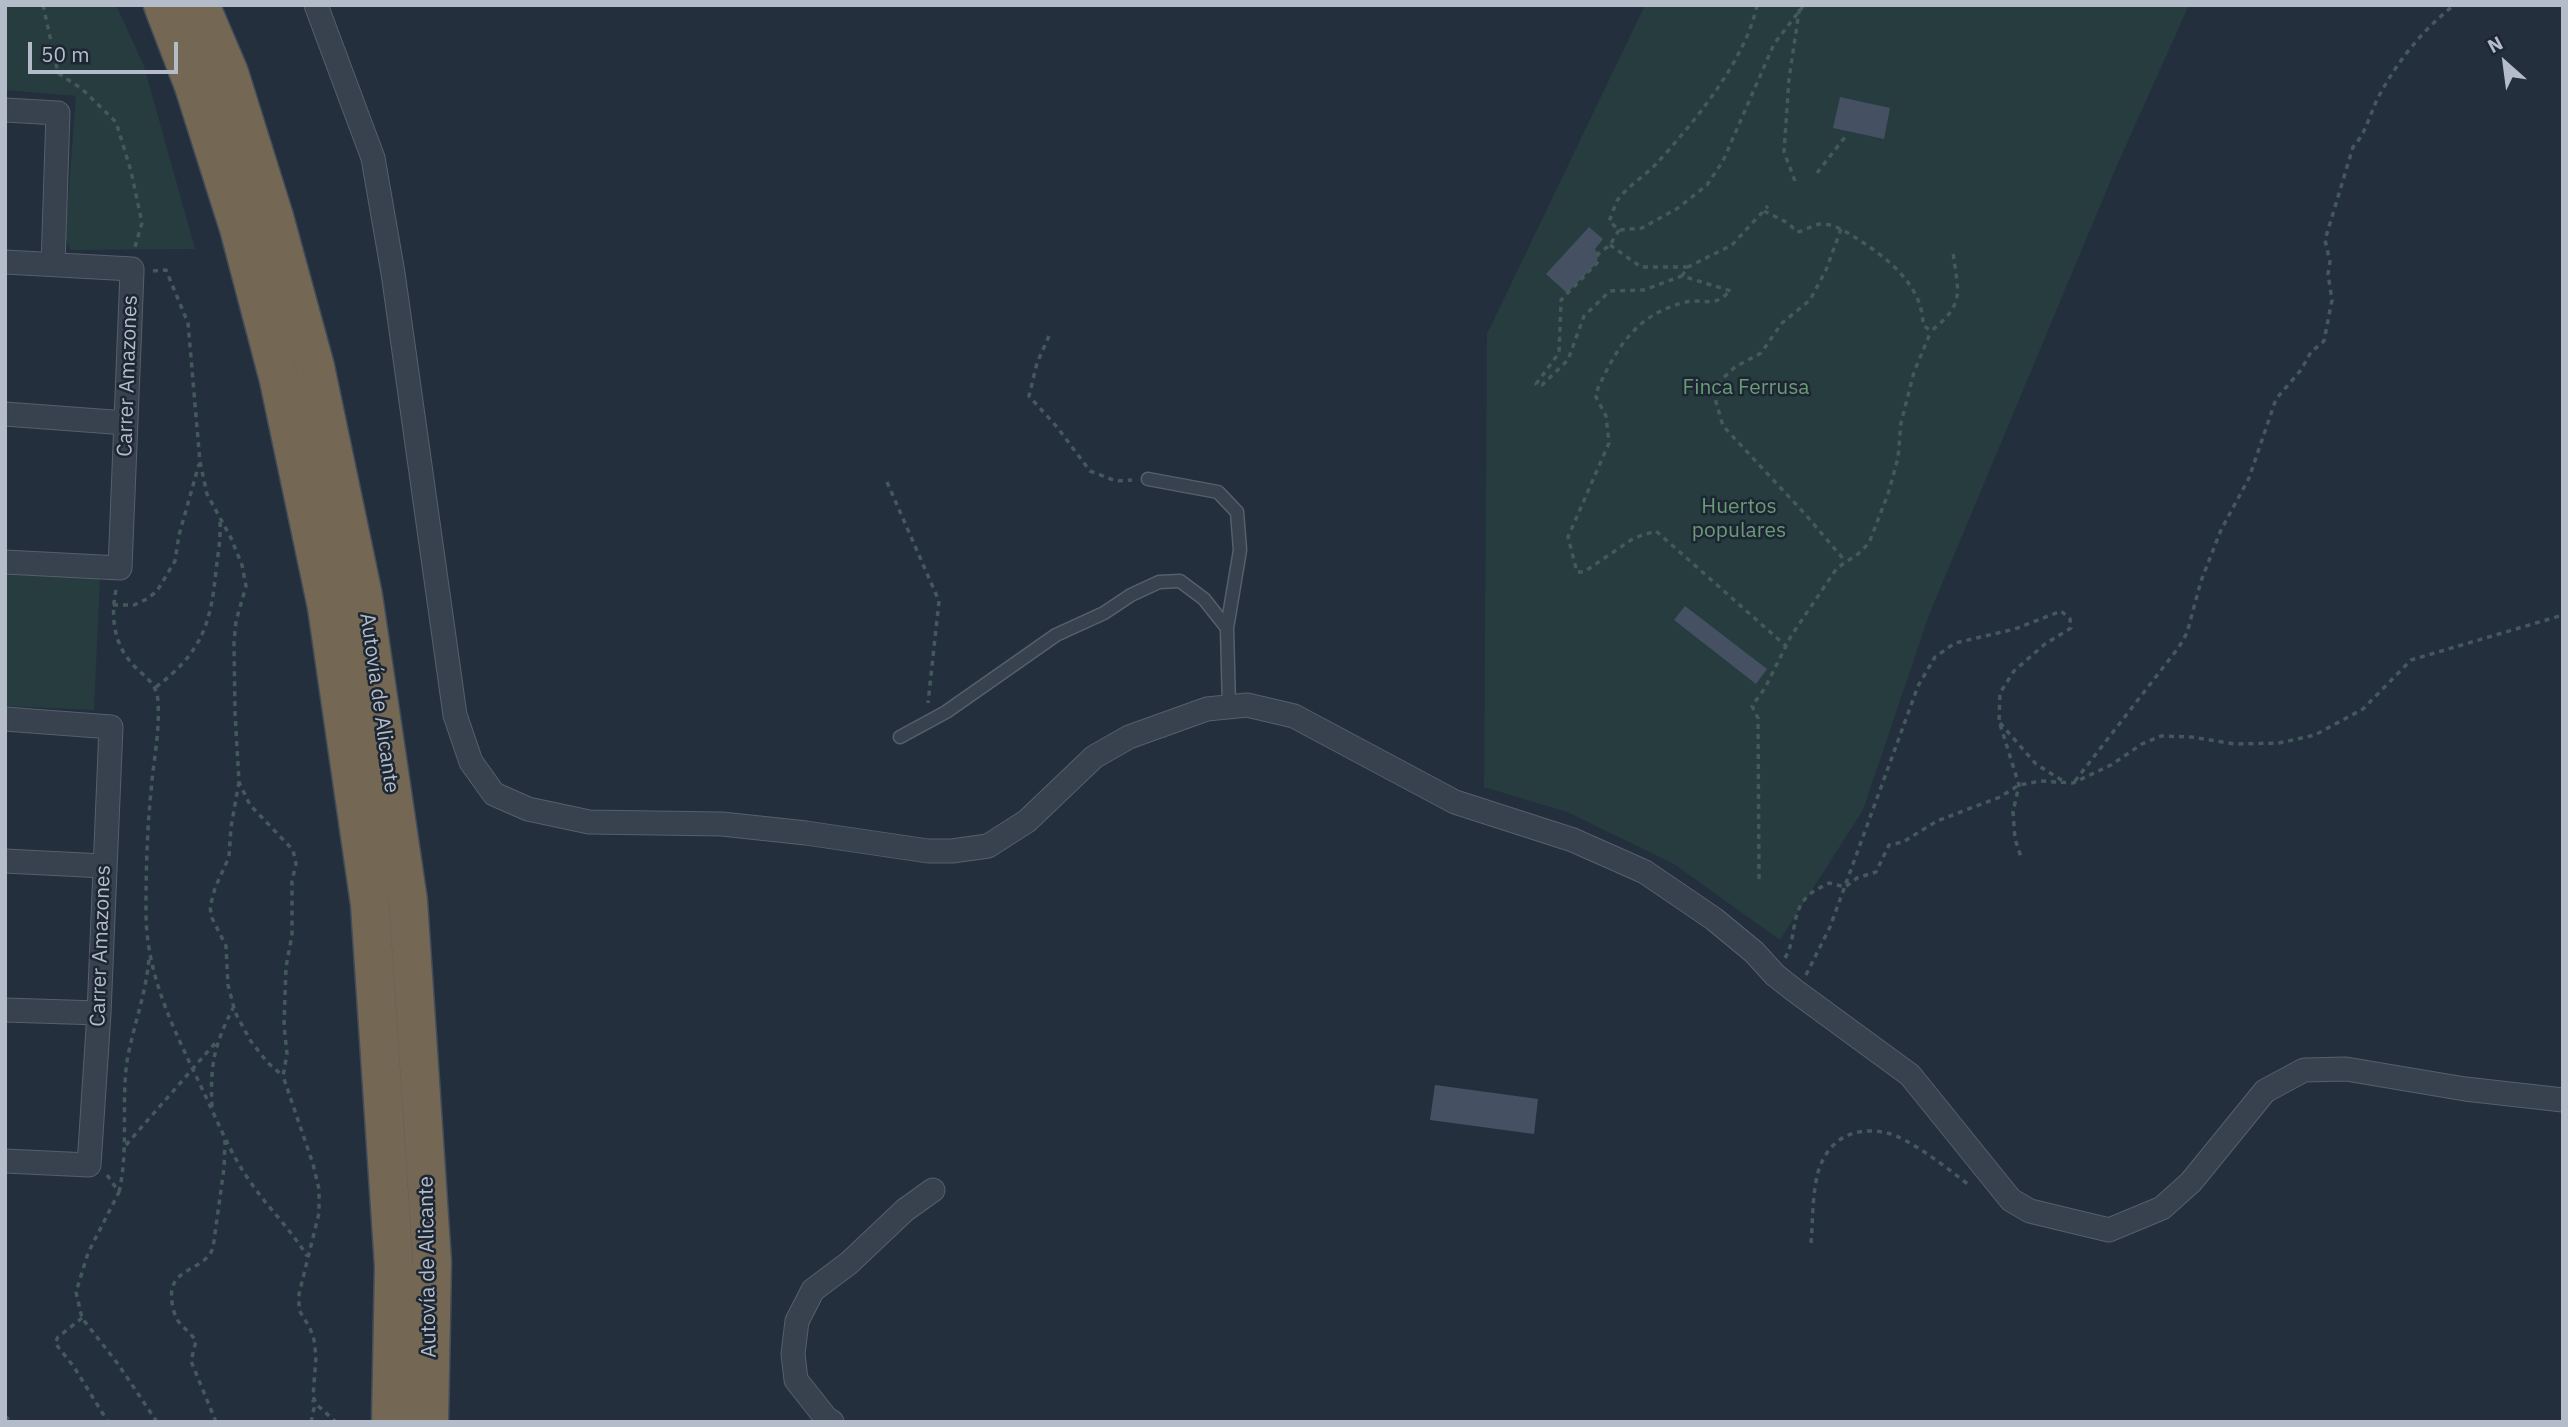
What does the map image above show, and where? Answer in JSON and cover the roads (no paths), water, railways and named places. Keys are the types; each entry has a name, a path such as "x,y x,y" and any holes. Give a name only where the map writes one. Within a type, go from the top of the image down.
{"highway":[{"name":"Autovía de Alicante","path":"163,5 194,86 239,228 279,380 327,607 370,904 394,1266 391,1422"},
{"name":"Autovía de Alicante","path":"200,5 229,73 274,217 316,367 363,596 408,901 432,1262 429,1422"}],"street":[{"path":"316,5 373,158 393,273 455,715 471,762 494,794 528,809 589,822 722,824 928,851 973,849 988,846 1027,821 1094,757 1129,737 1197,712 1247,705 1294,716 1455,802 1573,840 1645,872 1714,919 1754,952 1775,975 1910,1075 2011,1200 2030,1211 2109,1230 2162,1208 2191,1182 2265,1091 2304,1070 2346,1069 2465,1090 2563,1100"},
{"path":"5,110 58,113 53,264 5,262"},
{"name":"Carrer Amazones","path":"5,562 120,568 130,270 53,264"},
{"path":"5,414 126,423"},
{"name":"Carrer Amazones","path":"5,719 111,727 99,1013 89,1164 5,1161"},
{"path":"5,861 104,866"},
{"path":"5,1010 99,1013"},
{"path":"832,1422 796,1380 793,1354 797,1321 813,1290 849,1263 905,1210 933,1190"}],"lane":[{"path":"1148,479 1217,492 1237,512 1240,550 1227,628 1229,707"},
{"path":"900,737 946,712 1056,635 1104,613 1131,595 1159,582 1180,581 1204,599 1227,628"}],"park label":[{"name":"Finca Ferrusa","path":"1746,388"},
{"name":"Huertos populares","path":"1739,519"}]}
